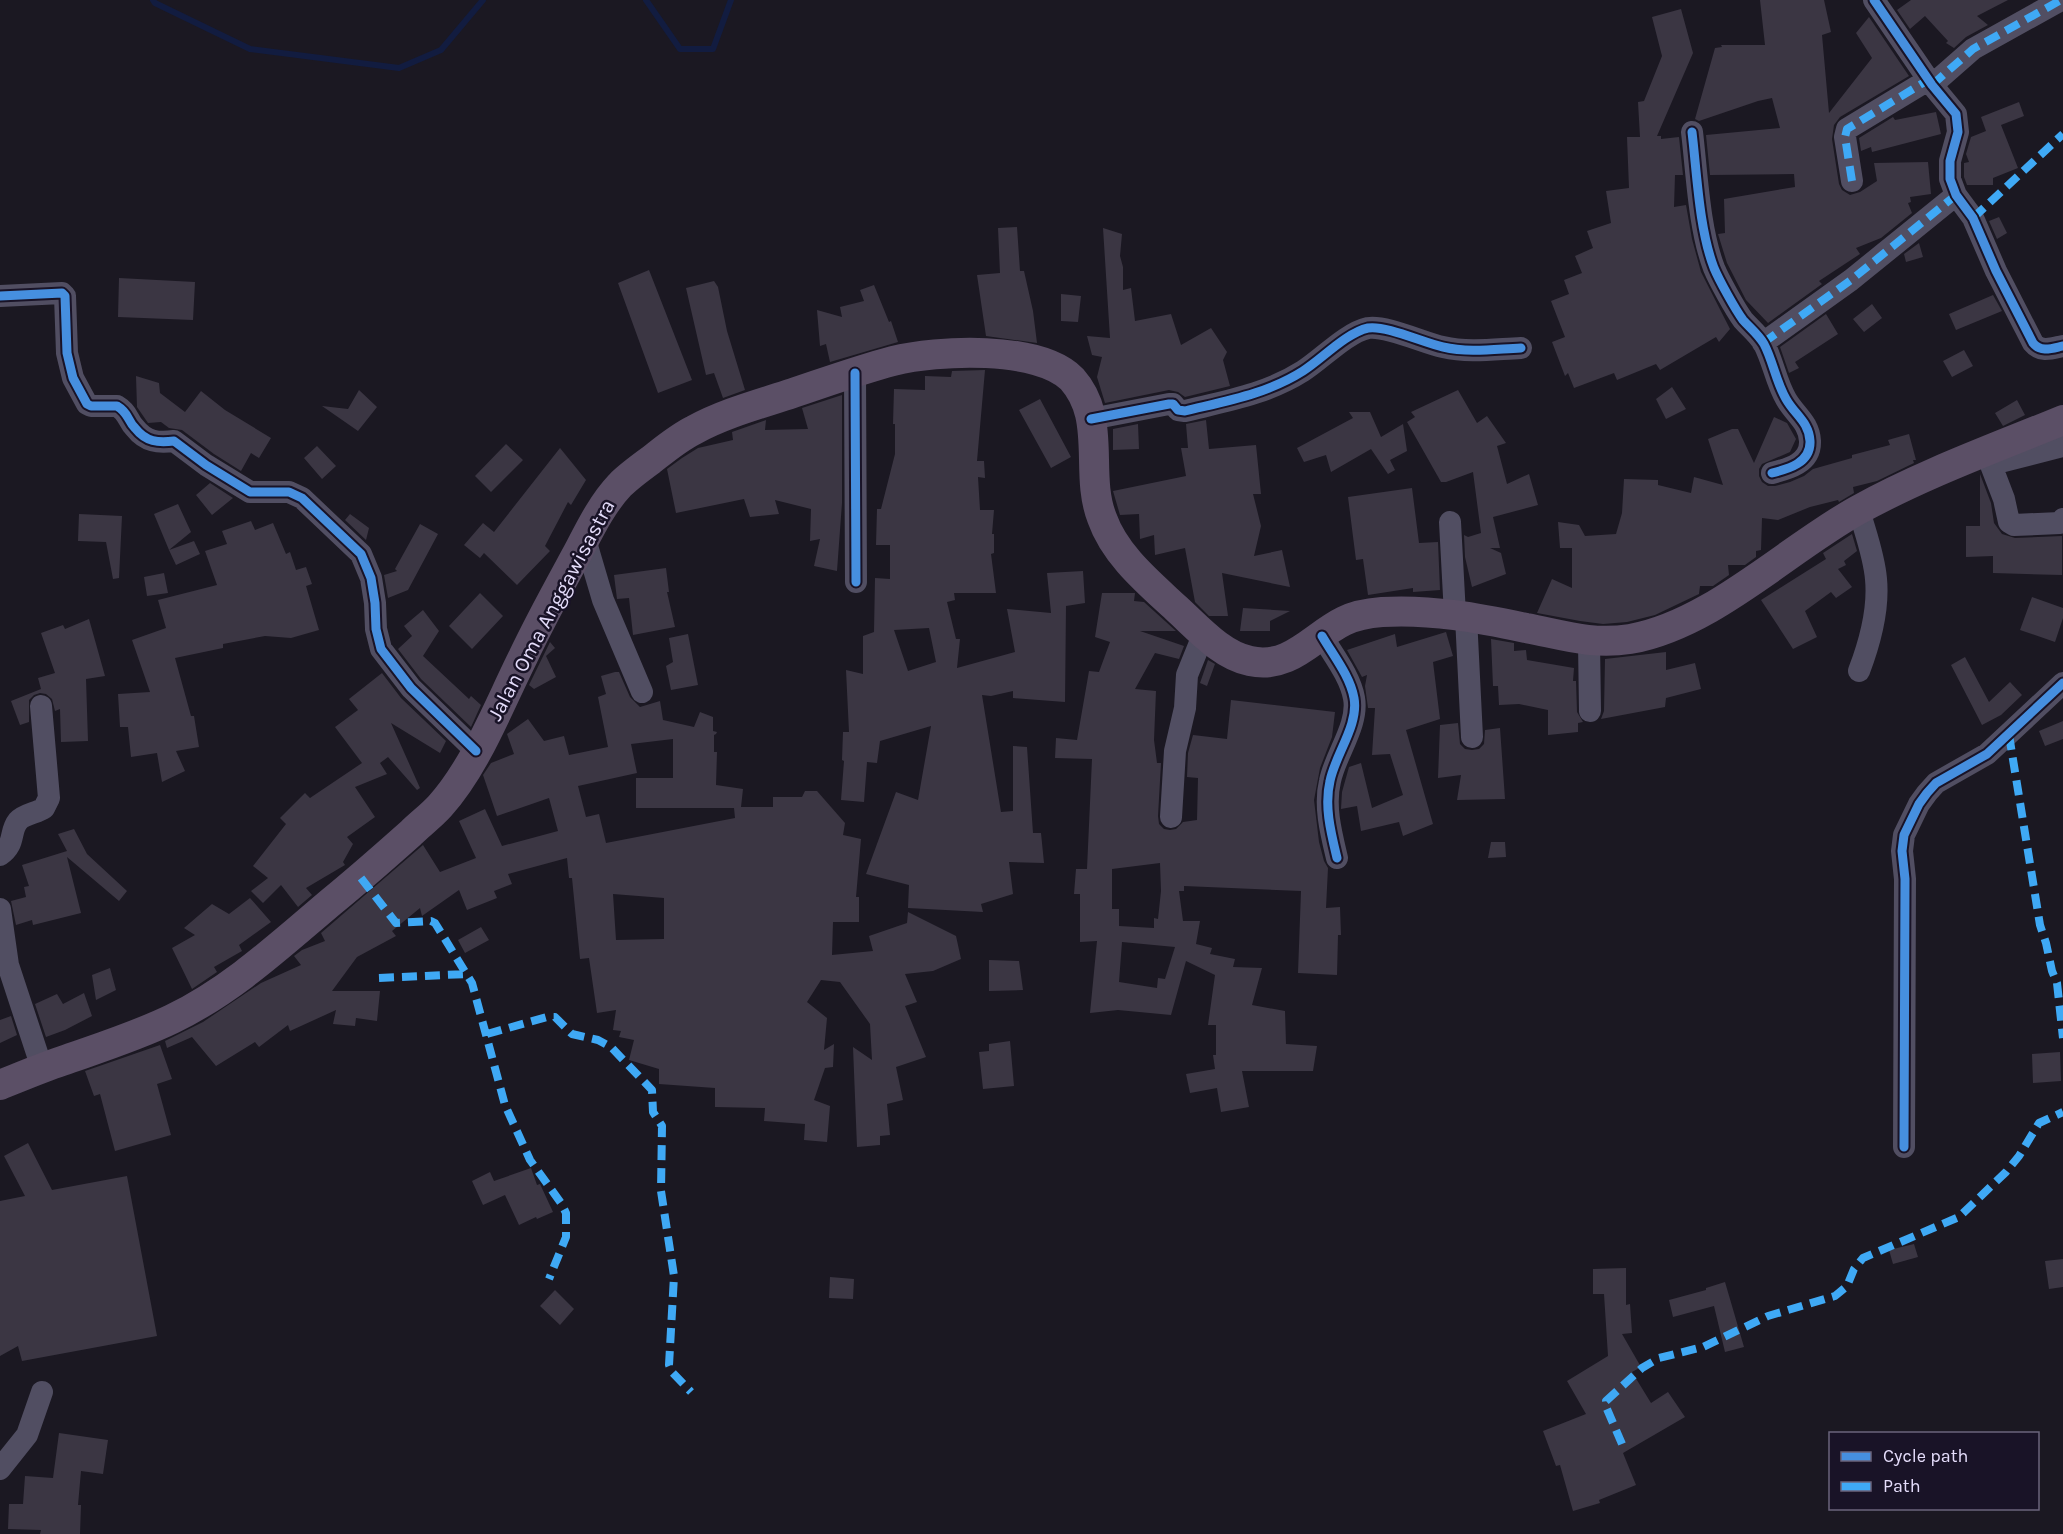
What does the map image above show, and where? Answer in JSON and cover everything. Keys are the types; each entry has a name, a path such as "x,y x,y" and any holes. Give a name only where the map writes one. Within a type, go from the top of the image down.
{"main road":[{"name":"Jalan Oma Anggawisastra","path":"0,1085 42,1068 95,1051 170,1020 216,995 250,970 361,878 440,806 463,774 477,751 537,626 602,509 620,485 688,433 723,417 855,373 901,359 938,354 990,353 1028,358 1057,369 1074,381 1086,402 1091,419 1098,509 1110,539 1146,580 1221,648 1249,661 1261,662 1281,660 1306,648 1344,621 1373,612 1404,611 1460,616 1589,642 1624,640 1646,635 1707,610 1859,510 1989,458 2063,420"}],"street":[{"path":"1874,0 1957,119 1958,132 1949,166 1950,179 1956,195 1973,218 1996,271 2033,343 2043,350 2063,346"},
{"path":"1852,181 1845,137 1847,129 1930,82 1973,49 2061,0"},
{"path":"1692,132 1702,217 1714,268 1742,319 1763,343 1785,398 1792,409 1804,420 1809,432 1810,445 1802,460 1795,467 1772,473"},
{"path":"1763,343 1851,280 1956,195"},
{"path":"0,296 52,292 62,293 65,296 67,353 73,378 87,404 117,406 129,416 134,428 149,440 159,443 174,441 206,465 250,492 289,492 302,498 338,531 361,554 371,578 376,629 381,649 411,688 477,751"},
{"path":"1091,419 1169,404 1173,404 1178,410 1185,411 1249,396 1281,383 1302,371 1357,332 1365,329 1380,328 1458,350 1521,348"},
{"path":"855,373 856,582"},
{"path":"2063,446 1989,458 2004,499 2009,522 2014,525 2060,523 2063,519"},
{"path":"1859,510 1873,557 1877,580 1869,644 1859,671"},
{"path":"1450,522 1472,737"},
{"path":"585,539 603,600 642,692"},
{"path":"1171,817 1175,751 1185,708 1187,675 1204,633"},
{"path":"1322,636 1346,678 1354,701 1347,736 1328,791 1327,805 1337,858"},
{"path":"1589,642 1590,711"},
{"path":"1904,1147 1905,879 1902,852 1904,835 1919,804 1936,783 1987,754 2063,683"},
{"path":"0,855 11,843 19,819 44,808 50,798 41,706"},
{"path":"0,909 8,965 42,1068"},
{"path":"0,1468 27,1435 42,1392"}],"building":[{"path":"1760,0 1824,0 1831,32 1822,35 1829,113 1872,58 1856,33 1869,17 1909,76 1840,117 1834,125 1832,139 1839,184 1842,190 1850,195 1860,192 1877,181 1874,163 1928,162 1931,194 1910,197 1911,202 1908,203 1912,213 1881,238 1856,248 1860,254 1819,281 1822,284 1768,323 1746,300 1727,263 1718,234 1725,233 1724,199 1795,187 1794,174 1710,175 1706,135 1780,128 1772,98 1699,121 1695,119 1715,48 1722,47 1721,45 1765,45"},
{"path":"1911,0 2008,0 1977,16 1988,25 1966,37 1954,48 1946,43 1948,41 1925,16 1910,29 1897,10"},
{"path":"1681,9 1693,53 1657,136 1661,136 1661,139 1679,137 1683,175 1675,175 1674,207 1686,205 1701,272 1730,329 1719,342 1716,337 1660,370 1656,364 1617,380 1614,373 1574,388 1568,373 1565,376 1552,342 1565,337 1551,301 1569,294 1564,280 1582,273 1575,256 1593,248 1587,231 1611,223 1606,191 1629,188 1627,137 1640,137 1638,102 1644,101 1662,56 1652,17"},
{"path":"2019,102 2024,116 2001,125 2018,168 1993,178 1993,185 1967,185 1964,177 1964,163 1969,162 1966,154 1971,137 1986,131 1981,117"},
{"path":"1936,112 1941,134 1872,152 1871,147 1861,151 1859,138 1893,117 1895,120"},
{"path":"1999,217 2007,233 1997,239 1989,221"},
{"path":"1017,227 1020,271 1024,271 1037,343 986,336 977,275 1000,273 998,228"},
{"path":"1103,228 1122,234 1120,256 1123,267 1123,290 1131,288 1135,321 1171,314 1181,345 1211,328 1227,352 1223,360 1230,386 1185,397 1169,390 1105,403 1097,377 1102,357 1092,355 1087,336 1110,338"},
{"path":"1919,243 1923,257 1906,262 1904,254"},
{"path":"649,270 692,380 658,393 618,283"},
{"path":"119,278 195,282 193,320 118,317"},
{"path":"714,281 718,287 727,331 745,390 723,398 714,373 706,375 686,288"},
{"path":"874,285 898,342 830,362 826,344 820,346 817,310 842,317 840,307 864,301 860,290"},
{"path":"1061,294 1081,296 1078,322 1061,321"},
{"path":"1993,295 2002,311 1956,330 1949,314"},
{"path":"1872,304 1882,318 1864,332 1853,319"},
{"path":"1826,314 1838,334 1795,362 1799,368 1789,373 1780,347"},
{"path":"1964,350 1973,366 1952,377 1943,361"},
{"path":"985,370 977,461 984,461 985,478 978,477 980,510 994,510 992,534 994,534 994,553 991,554 996,593 954,593 955,600 947,602 956,639 960,639 957,668 1015,652 1007,609 1051,613 1047,573 1083,571 1085,603 1066,606 1065,702 1013,698 1013,691 991,696 982,695 1001,812 1013,811 1013,746 1027,747 1033,833 1041,833 1044,863 1009,862 1013,894 981,904 983,912 908,908 909,885 866,874 896,792 918,800 931,726 880,741 877,763 867,762 864,802 841,800 844,761 842,760 843,732 849,732 846,670 863,674 863,636 874,632 875,578 890,579 890,545 876,545 877,509 881,509 895,454 894,389 925,390 925,376 951,377 952,371","holes":["929,628 936,662 908,671 894,630"]},
{"path":"136,376 159,383 160,393 185,412 201,391 225,410 271,438 259,458 251,453 241,471 182,430 169,428 161,422 148,423 137,407"},
{"path":"1672,387 1686,409 1666,419 1656,399"},
{"path":"359,390 377,407 358,431 322,406 348,409"},
{"path":"1458,390 1477,423 1487,416 1506,443 1497,446 1507,484 1529,474 1538,505 1493,517 1500,548 1490,548 1501,553 1506,574 1472,587 1465,557 1464,535 1468,537 1481,533 1473,472 1441,482 1407,422 1415,417 1411,412"},
{"path":"842,395 842,503 837,571 814,566 820,539 810,541 811,509 775,500 779,514 750,517 744,499 676,513 667,469 682,458 698,448 733,440 732,432 766,420 765,430 808,429 802,408"},
{"path":"1040,399 1071,457 1051,468 1019,410"},
{"path":"2017,400 2025,415 2003,426 1995,413"},
{"path":"1349,412 1370,412 1381,437 1403,424 1407,451 1390,460 1395,470 1388,474 1371,449 1331,472 1326,455 1304,462 1297,448 1353,418"},
{"path":"1774,417 1787,423 1796,439 1790,452 1762,464 1759,469 1762,482 1768,486 1790,482 1813,469 1890,445 1888,440 1909,434 1916,460 1877,481 1853,487 1854,493 1839,502 1838,500 1810,507 1778,520 1762,518 1761,550 1756,551 1756,557 1745,565 1728,565 1729,575 1713,586 1700,586 1699,594 1655,615 1627,622 1603,624 1537,613 1552,579 1572,588 1572,548 1560,548 1558,522 1579,525 1585,536 1616,534 1622,513 1624,479 1658,480 1658,485 1691,493 1694,477 1723,485 1708,439 1732,429 1738,429 1754,463"},
{"path":"1206,420 1209,449 1256,445 1261,494 1253,494 1261,526 1254,556 1282,550 1290,587 1222,573 1228,616 1209,616 1195,602 1185,548 1155,555 1154,535 1140,539 1139,514 1120,515 1113,491 1186,476 1181,448 1188,448 1186,424"},
{"path":"1138,424 1139,449 1113,450 1113,429"},
{"path":"506,444 523,460 491,492 475,476"},
{"path":"317,446 336,466 322,479 304,458"},
{"path":"560,448 586,480 571,505 568,502 545,546 550,551 517,585 484,553 480,558 464,545 483,523 494,532"},
{"path":"1980,474 1991,503 1994,523 2002,534 2015,538 2062,536 2062,575 1993,573 1993,556 1966,557 1966,526 1980,526"},
{"path":"210,483 233,498 212,515 196,495"},
{"path":"1412,488 1419,543 1438,542 1440,590 1413,592 1413,588 1368,595 1363,559 1356,560 1348,497"},
{"path":"178,504 191,532 169,550 154,514"},
{"path":"79,514 122,516 119,578 113,579 106,542 78,541"},
{"path":"350,514 369,528 366,540 345,520"},
{"path":"251,521 255,530 273,523 286,554 290,552 296,570 306,567 312,584 306,586 319,630 291,638 265,636 223,644 223,648 175,658 191,716 194,716 199,747 176,751 185,771 162,782 157,753 131,757 128,727 120,727 118,694 150,692 132,640 166,628 158,600 217,585 205,551 227,544 222,531"},
{"path":"420,524 438,534 408,590 388,598 384,575 397,571 395,569"},
{"path":"1852,534 1857,551 1844,561 1846,565 1838,569 1852,587 1836,598 1831,592 1805,611 1817,637 1793,649 1761,600 1826,559 1823,553"},
{"path":"194,541 200,554 176,565 169,550"},
{"path":"666,568 669,592 667,592 675,627 633,635 629,598 617,599 614,575"},
{"path":"164,573 168,593 147,596 144,577"},
{"path":"480,593 503,616 472,649 449,626"},
{"path":"1102,593 1135,593 1134,601 1144,602 1176,631 1140,631 1184,646 1179,659 1155,653 1135,689 1156,691 1154,740 1157,763 1161,763 1158,816 1159,824 1164,829 1176,829 1183,822 1197,820 1198,778 1187,777 1188,753 1193,735 1227,739 1231,700 1335,712 1332,737 1320,768 1314,800 1319,842 1328,868 1326,908 1340,907 1341,935 1338,935 1337,975 1298,973 1301,891 1184,886 1184,891 1179,891 1183,921 1200,921 1196,944 1212,948 1210,954 1235,959 1233,967 1262,968 1252,1005 1285,1011 1286,1044 1317,1046 1313,1071 1242,1071 1249,1107 1221,1112 1217,1088 1190,1093 1186,1074 1215,1069 1213,1055 1216,1055 1216,1025 1208,1025 1215,975 1186,961 1171,1015 1118,1010 1090,1013 1097,941 1080,942 1080,894 1074,894 1076,869 1087,869 1092,759 1055,758 1056,738 1077,740 1089,671 1099,672 1110,642 1095,637","holes":["1160,863 1161,891 1158,919 1154,918 1154,928 1119,926 1119,909 1112,909 1112,869","1122,942 1175,947 1165,979 1158,978 1157,988 1119,982"]},
{"path":"2032,597 2063,608 2063,618 2055,642 2020,630"},
{"path":"1243,608 1290,611 1270,621 1270,631 1240,631"},
{"path":"423,610 439,631 423,656 469,699 471,696 481,705 471,727 421,679 398,649 412,636 404,626"},
{"path":"89,619 105,676 86,679 88,741 61,742 60,709 55,711 52,699 46,694 34,695 29,700 29,722 20,725 11,701 41,689 38,678 55,673 41,633 63,625 65,629"},
{"path":"1446,632 1453,656 1433,662 1440,719 1406,730 1433,824 1403,836 1399,822 1361,831 1357,806 1341,809 1342,792 1349,767 1361,763 1372,808 1403,795 1390,754 1372,755 1375,708 1368,708 1365,686 1367,675 1362,677 1347,650 1395,634 1397,647"},
{"path":"688,634 698,685 671,690 666,666 673,662 669,638"},
{"path":"1491,639 1514,643 1514,651 1526,650 1527,660 1574,668 1573,681 1576,681 1577,712 1583,722 1578,723 1578,732 1548,735 1548,710 1519,704 1499,705 1498,686 1493,686"},
{"path":"550,642 555,648 546,656 556,677 534,689 529,685"},
{"path":"1666,652 1666,670 1695,663 1701,689 1666,698 1665,707 1601,719 1604,711 1605,659"},
{"path":"1965,657 1989,702 2010,682 2022,695 2001,715 1982,725 1951,665"},
{"path":"1208,660 1215,664 1207,686 1200,683"},
{"path":"619,672 630,697 640,707 660,701 663,720 694,727 700,712 713,717 713,731 717,732 714,735 714,752 717,752 716,785 743,789 741,807 773,807 773,797 802,797 805,791 817,791 845,823 843,835 861,839 856,897 859,897 859,922 833,922 832,955 873,951 869,936 907,923 908,912 956,936 961,959 933,971 905,974 917,1002 905,1006 926,1057 896,1067 903,1100 887,1104 890,1135 880,1136 880,1145 857,1147 853,1047 872,1060 870,1024 840,982 821,980 807,1002 827,1018 824,1050 834,1044 833,1067 825,1068 814,1100 830,1106 827,1142 804,1140 805,1124 764,1121 765,1108 715,1107 715,1088 659,1084 659,1069 629,1060 634,1040 619,1037 621,1031 613,1030 616,1010 597,1013 589,958 580,959 572,878 569,878 567,858 508,874 512,884 494,891 497,898 467,910 459,890 422,916 420,908 392,931 396,936 357,957 332,991 380,991 377,1021 356,1018 355,1026 333,1024 336,1010 290,1031 288,1025 259,1047 255,1042 216,1066 192,1037 167,1048 165,1041 203,1022 261,983 301,965 294,956 302,950 325,941 321,933 423,845 440,872 476,858 459,821 485,809 502,846 558,831 549,798 497,816 483,775 491,763 514,754 507,734 528,719 544,741 564,736 569,755 608,747 598,697 606,694 601,676","holes":["673,739 673,778 636,778 636,808 734,808 735,818 606,843 599,814 586,817 578,786 637,773 631,744","613,894 664,898 664,939 616,940"]},
{"path":"382,673 401,698 446,741 440,753 391,723 420,788 417,790 388,757 380,763 387,774 355,787 375,817 347,837 353,844 343,862 345,865 306,888 312,895 298,907 281,885 263,903 251,891 268,878 253,866 286,824 280,818 305,793 310,798 362,763 335,727 358,710 349,699"},
{"path":"2063,721 2063,739 2045,746 2039,731"},
{"path":"1458,723 1460,744 1465,749 1472,750 1479,749 1484,744 1485,730 1500,728 1505,799 1457,800 1461,775 1438,778 1440,725"},
{"path":"74,829 87,854 127,891 119,901 67,857 81,913 33,925 32,920 16,925 11,901 26,897 24,887 29,886 22,865 67,851 58,834"},
{"path":"1491,842 1505,842 1506,857 1488,858"},
{"path":"250,898 271,922 239,945 242,951 214,967 217,972 192,989 172,948 195,935 184,928 212,904 229,914"},
{"path":"481,927 489,940 465,953 458,940"},
{"path":"989,960 1019,961 1023,990 989,991"},
{"path":"110,968 116,990 96,1000 92,975"},
{"path":"84,993 92,1016 46,1037 35,1004 57,994 63,1004"},
{"path":"11,1016 17,1035 0,1043 0,1020"},
{"path":"1010,1041 1014,1086 983,1089 979,1052 989,1051 989,1044"},
{"path":"160,1045 172,1079 157,1084 171,1135 115,1151 100,1094 94,1096 85,1071"},
{"path":"2060,1052 2061,1081 2033,1083 2032,1054"},
{"path":"28,1143 52,1190 127,1176 157,1336 22,1361 18,1346 0,1356 0,1201 25,1196 4,1156"},
{"path":"531,1168 537,1185 540,1184 553,1212 519,1225 505,1195 483,1205 472,1181 490,1172 494,1181"},
{"path":"1914,1244 1918,1257 1893,1264 1889,1250"},
{"path":"2063,1259 2063,1287 2049,1289 2045,1261"},
{"path":"1626,1268 1626,1305 1630,1304 1632,1333 1622,1334 1641,1367 1632,1372 1651,1403 1668,1392 1685,1417 1623,1453 1636,1485 1599,1500 1600,1503 1573,1511 1560,1465 1556,1466 1543,1431 1586,1414 1567,1381 1608,1356 1604,1294 1593,1294 1593,1269"},
{"path":"830,1277 854,1279 853,1299 829,1298"},
{"path":"1725,1282 1744,1347 1725,1352 1714,1306 1673,1317 1669,1300 1706,1290 1706,1288"},
{"path":"555,1290 574,1309 560,1325 540,1306"},
{"path":"59,1433 108,1440 103,1474 81,1471 78,1505 81,1505 80,1534 40,1534 41,1530 8,1529 9,1504 23,1504 25,1476 53,1478"}],"waterway":[{"path":"153,0 250,49 399,68 441,50 483,0"},
{"path":"646,0 680,49 713,49 731,0"}],"marked path":[{"path":"1932,85 1973,49 2061,0"},
{"path":"1852,181 1845,137 1847,129 1928,80"},
{"path":"1973,218 2063,134"},
{"path":"1763,343 1851,280 1956,195"},
{"path":"2009,735 2040,925 2057,983 2063,1038"},
{"path":"361,878 396,923 431,921 435,923 472,983 505,1105 530,1160 566,1213 566,1237 549,1279"},
{"path":"379,978 467,974"},
{"path":"487,1034 547,1017 555,1017 572,1034 598,1040 611,1047 652,1090 653,1112 662,1126 661,1191 674,1276 669,1365 672,1372 691,1392"},
{"path":"1622,1444 1607,1409 1606,1401 1642,1368 1659,1358 1703,1347 1768,1316 1835,1296 1847,1286 1854,1269 1863,1258 1959,1217 2006,1172 2019,1156 2039,1123 2063,1112"}],"cycle path":[{"path":"1874,0 1932,85 1956,114 1958,132 1950,161 1950,179 1956,195 1973,218 1996,271 2033,343 2043,349 2063,346"},
{"path":"1692,132 1702,219 1714,268 1743,320 1764,344 1783,392 1809,434 1809,449 1803,460 1791,467 1772,473"},
{"path":"0,296 62,293 65,296 67,353 73,378 87,404 117,406 124,411 132,425 143,436 163,442 174,441 206,465 250,492 289,492 302,498 361,554 371,578 376,629 381,649 411,688 476,751"},
{"path":"1091,419 1169,404 1173,404 1178,410 1185,411 1261,391 1303,371 1351,335 1368,328 1385,329 1453,349 1521,348"},
{"path":"855,373 856,582"},
{"path":"1322,636 1345,674 1352,690 1355,708 1350,729 1328,790 1329,819 1337,858"},
{"path":"1904,1147 1905,879 1902,851 1904,835 1919,804 1936,783 1987,754 2063,683"}]}
